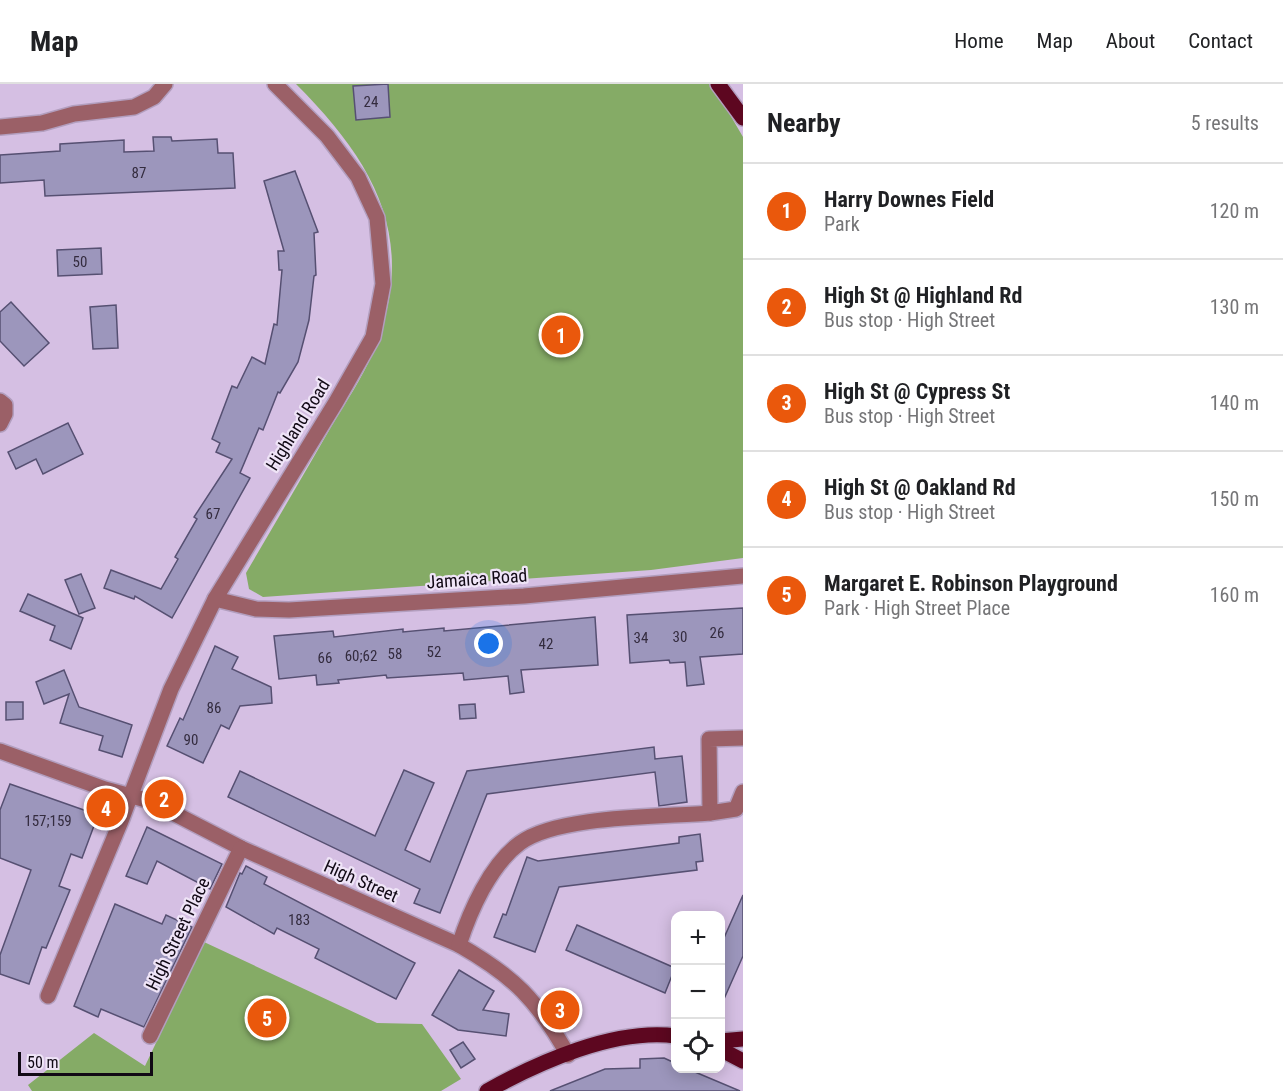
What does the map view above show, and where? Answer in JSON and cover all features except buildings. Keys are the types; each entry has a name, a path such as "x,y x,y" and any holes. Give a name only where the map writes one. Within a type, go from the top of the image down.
{"main road":[{"path":"718,84 743,117"},
{"path":"487,1091 568,1055 618,1038 658,1034 671,1036"},
{"path":"725,1041 743,1039"},
{"path":"725,1052 743,1061"}],"street":[{"path":"0,127 42,123 74,114 134,108 154,97 165,84"},
{"name":"Highland Road","path":"48,996 131,795 171,689 214,599 373,337 383,284 377,218 358,177 327,136 274,84"},
{"path":"0,401 5,405 5,414 0,424"},
{"name":"Jamaica Road","path":"214,599 256,609 289,610 524,596 743,576"},
{"path":"710,813 709,739 743,738"},
{"name":"High Street","path":"0,751 150,801 241,848 459,945 494,965 528,993 548,1019 568,1055"},
{"path":"459,945 492,874 520,843 537,835 593,821 710,813 736,809 743,792"},
{"name":"High Street Place","path":"150,1036 241,848"}],"green space":[{"path":"296,84 712,84 743,137 743,558 651,570 263,597 249,589 246,573 369,362 386,312 392,274 390,239 381,205 367,174 348,143 324,113"},
{"path":"204,942 377,1023 422,1024 461,1079 441,1091 32,1091 28,1085 94,1033 145,1066"}],"place":[{"name":"Harry Downes Field","path":"561,335"},
{"name":"High St @ Highland Rd","path":"164,799"},
{"name":"High St @ Oakland Rd","path":"106,808"},
{"name":"High St @ Cypress St","path":"560,1010"},
{"name":"Margaret E. Robinson Playground","path":"267,1018"}]}
